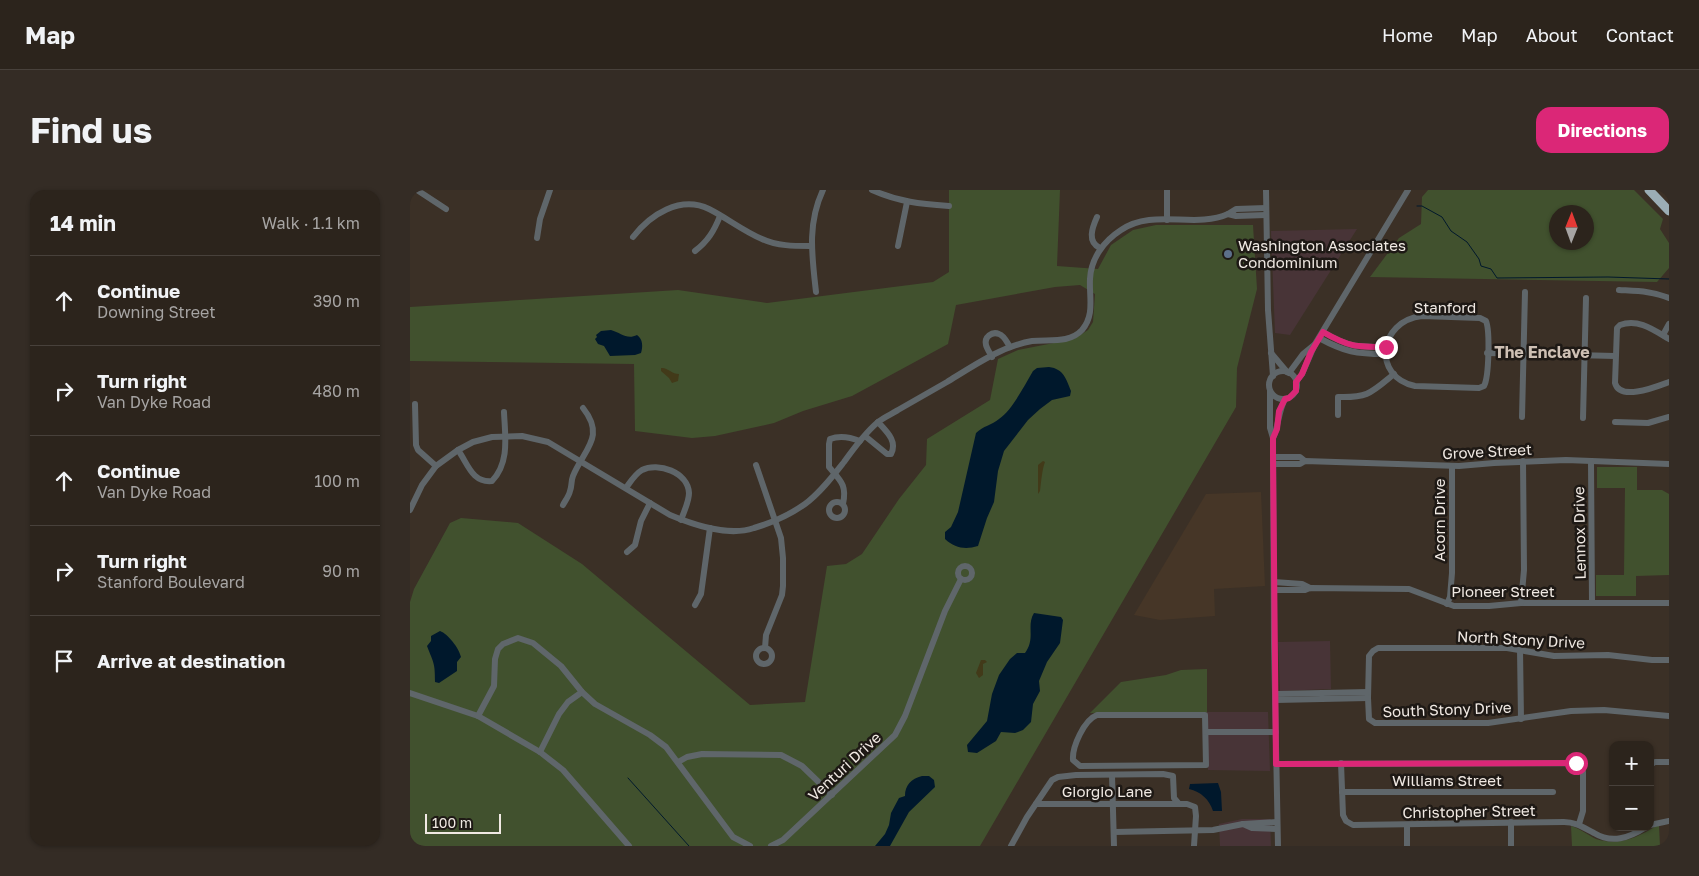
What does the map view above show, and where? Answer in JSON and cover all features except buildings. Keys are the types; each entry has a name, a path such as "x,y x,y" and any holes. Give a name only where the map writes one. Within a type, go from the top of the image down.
{"highway":[{"path":"1649,190 1669,211"}],"street":[{"path":"417,190 446,209"},
{"path":"537,238 540,219 550,190"},
{"path":"816,292 810,246 815,210 823,190"},
{"path":"872,190 907,202 949,206"},
{"path":"1166,190 1167,220"},
{"path":"1266,190 1270,352 1273,376"},
{"path":"1296,382 1302,374 1315,344 1408,190"},
{"path":"898,246 907,202"},
{"path":"633,237 656,214 672,207 690,205 707,208 751,234 770,242 810,246"},
{"path":"410,510 422,486 436,466 458,450 474,442 492,437 522,436 548,442 681,520 710,528 730,530 752,529 776,520 806,503 834,474 878,422 1010,347 1033,341 1055,341 1072,338 1081,331 1088,320 1091,307 1090,278 1092,267 1100,248 1118,232 1136,223 1148,220 1216,220 1236,209 1248,212 1266,212"},
{"path":"695,251 706,243 714,232 720,216"},
{"path":"1097,217 1092,226 1092,240 1094,246 1100,248"},
{"path":"1619,290 1661,294 1669,298"},
{"path":"1522,416 1525,292"},
{"path":"1583,418 1586,298"},
{"name":"Stanford","path":"1386,351 1394,329 1408,319 1422,316 1480,318 1487,324 1487,353"},
{"path":"1669,324 1666,337 1644,324 1631,323 1620,325 1617,328 1615,383 1616,387 1620,390 1644,392 1669,382"},
{"path":"992,357 986,340 993,333 998,333 1004,337 1010,347"},
{"path":"1321,335 1338,349 1353,353 1386,351 1388,364 1394,374 1408,384 1415,386 1479,388 1484,386 1486,381 1487,353 1615,356"},
{"path":"1288,373 1303,354 1315,344"},
{"path":"1270,352 1288,373 1295,378 1296,382 1296,391 1289,398 1276,397 1270,391"},
{"path":"1278,846 1273,438 1270,428 1269,382 1278,372 1288,373"},
{"path":"1338,416 1338,397 1356,398 1371,394 1394,374"},
{"path":"1273,438 1277,429 1279,411 1285,399"},
{"path":"415,404 416,445 418,450 436,466"},
{"path":"563,505 570,491 572,477 592,441 593,428 590,417 583,408"},
{"path":"458,450 478,480 492,481 497,476 505,457 504,412"},
{"path":"1615,422 1648,423 1669,417"},
{"path":"865,436 887,454 891,454 894,443 892,438 878,422"},
{"path":"843,504 844,487 829,467 830,439 845,437 860,442"},
{"name":"Grove Street","path":"1273,460 1300,464 1305,461 1452,466 1566,460 1669,464"},
{"path":"1521,603 1524,570 1523,461"},
{"name":"Lennox Drive","path":"1591,462 1592,604"},
{"path":"756,465 781,538 782,595 766,636 765,648"},
{"name":"Acorn Drive","path":"1446,604 1450,596 1452,573 1452,466"},
{"path":"626,488 636,473 645,469 669,470 678,473 685,482 689,492 681,520"},
{"path":"627,552 635,545 640,521 650,503"},
{"path":"695,605 701,594 710,528"},
{"name":"Venturi Drive","path":"771,846 783,840 895,735 905,716 945,611 961,579"},
{"name":"Pioneer Street","path":"1274,582 1302,584 1310,588"},
{"name":"Pioneer Street","path":"1274,590 1305,590 1310,588 1409,589 1454,606 1489,606 1521,603 1669,603"},
{"path":"478,716 494,686 495,659 498,649 503,644 518,638 533,643 561,666 582,692 607,711 666,747 733,836 750,846"},
{"name":"North Stony Drive","path":"1368,695 1369,656 1373,650 1378,648 1507,648 1554,656 1608,655 1669,660"},
{"path":"1520,650 1521,719"},
{"path":"540,752 559,714 568,702 582,692"},
{"path":"410,693 478,716 540,752 563,770 629,846"},
{"name":"South Stony Drive","path":"1276,697 1368,695 1369,719 1375,723 1488,723 1571,712 1604,710 1669,716"},
{"path":"1097,715 1205,715 1206,732 1206,765 1080,766 1073,760 1074,746 1092,717 1097,715"},
{"path":"1206,732 1276,732"},
{"path":"678,762 687,757 702,754 781,755 802,766 832,795"},
{"path":"1654,763 1669,762"},
{"name":"Christopher Street","path":"1341,763 1343,815 1349,824 1358,826 1564,822 1579,824 1599,836 1615,840 1631,836 1638,831"},
{"path":"1276,764 1576,763 1582,768 1583,772 1583,811 1579,824"},
{"path":"1174,765 1174,798 1179,804 1195,807 1194,846"},
{"path":"1011,845 1052,780 1058,777 1162,774 1173,776"},
{"path":"1112,775 1114,846"},
{"name":"Williams Street","path":"1342,792 1554,792"},
{"name":"Giorgio Lane","path":"1036,804 1179,804"},
{"name":"Christopher Street","path":"1654,823 1669,821"},
{"path":"1511,822 1511,846"},
{"path":"1114,832 1213,830 1243,824 1252,828 1277,825"},
{"path":"1407,825 1407,846"}],"shaded area":[{"path":"1357,229 1290,335 1275,333 1271,231"},
{"path":"1261,492 1265,586 1214,589 1215,616 1160,620 1134,615 1206,494"},
{"path":"1330,641 1331,689 1280,691 1278,642"},
{"path":"1207,712 1268,712 1270,771 1208,770"},
{"path":"1242,819 1270,819 1271,846 1220,846 1219,824"}],"green space":[{"path":"949,190 1060,190 1057,266 1098,269 1111,245 1133,230 1156,225 1253,225 1257,289 1237,368 1236,407 980,846 410,846 410,602 414,589 450,523 461,518 518,523 582,564 750,705 805,702 827,566 846,564 862,554 899,499 926,465 927,439 990,400 998,359 1018,350 1074,339 1088,330 1093,322 1095,294 1080,285 1055,287 956,305 948,344 852,396 803,411 774,423 715,436 692,438 635,431 634,364 410,361 410,307 678,290 767,303 933,282 949,272"},
{"path":"1428,190 1634,190 1663,219 1660,229 1669,243 1669,268 1657,282 1370,277 1399,238 1421,224 1422,197"},
{"path":"1597,467 1637,467 1637,490 1662,490 1669,494 1669,575 1636,576 1636,596 1596,596 1596,575 1624,575 1625,488 1597,488"},
{"path":"1207,669 1207,712 1090,713 1121,682 1166,675 1181,670"},
{"path":"1571,826 1596,839 1612,842 1628,840 1647,831 1654,831 1654,827 1659,826 1660,846 1572,846"}],"sand":[{"path":"661,368 679,374 678,381 672,383 661,371"},
{"path":"1043,461 1045,462 1038,494 1038,465"},
{"path":"981,660 987,662 983,664 983,675 979,678 976,673"}],"water":[{"path":"611,330 627,336 637,335 642,343 641,353 610,356 604,346 598,344 595,339 596,335 601,331"},
{"path":"1049,367 1058,370 1064,375 1071,391 1070,396 1052,400 1040,409 1028,420 1004,451 998,471 994,502 978,546 964,548 956,546 945,539 945,532 951,527 958,512 976,433 1004,415 1018,397 1033,371 1037,368"},
{"path":"1034,613 1061,617 1063,620 1060,643 1047,662 1039,681 1040,691 1033,704 1031,722 1023,730 1015,733 1001,732 996,741 977,753 968,752 967,745 987,721 992,694 999,675 1010,659 1017,653 1025,653 1028,648"},
{"path":"440,631 453,642 461,657 457,662 457,671 439,683 435,682 434,664 427,646 431,641 431,636"},
{"path":"922,776 929,776 934,780 935,787 909,812 890,846 875,846 885,834 891,813 899,798 905,796 909,783"},
{"path":"1218,783 1221,792 1222,811 1213,811 1204,797 1189,789 1190,784"}],"waterway":[{"path":"1417,206 1422,206 1442,217 1451,231 1467,242 1479,259 1481,266 1491,269 1497,278 1608,277 1669,279"},
{"path":"628,778 689,846"}],"place":[{"name":"Washington Associates Condominium","path":"1228,254"}],"district":[{"name":"The Enclave","path":"1542,352"}],"route":[{"path":"1386,347 1352,346 1342,343 1323,332 1296,382 1296,391 1289,398 1285,399 1279,411 1277,429 1273,438 1276,764 1576,763"}]}
